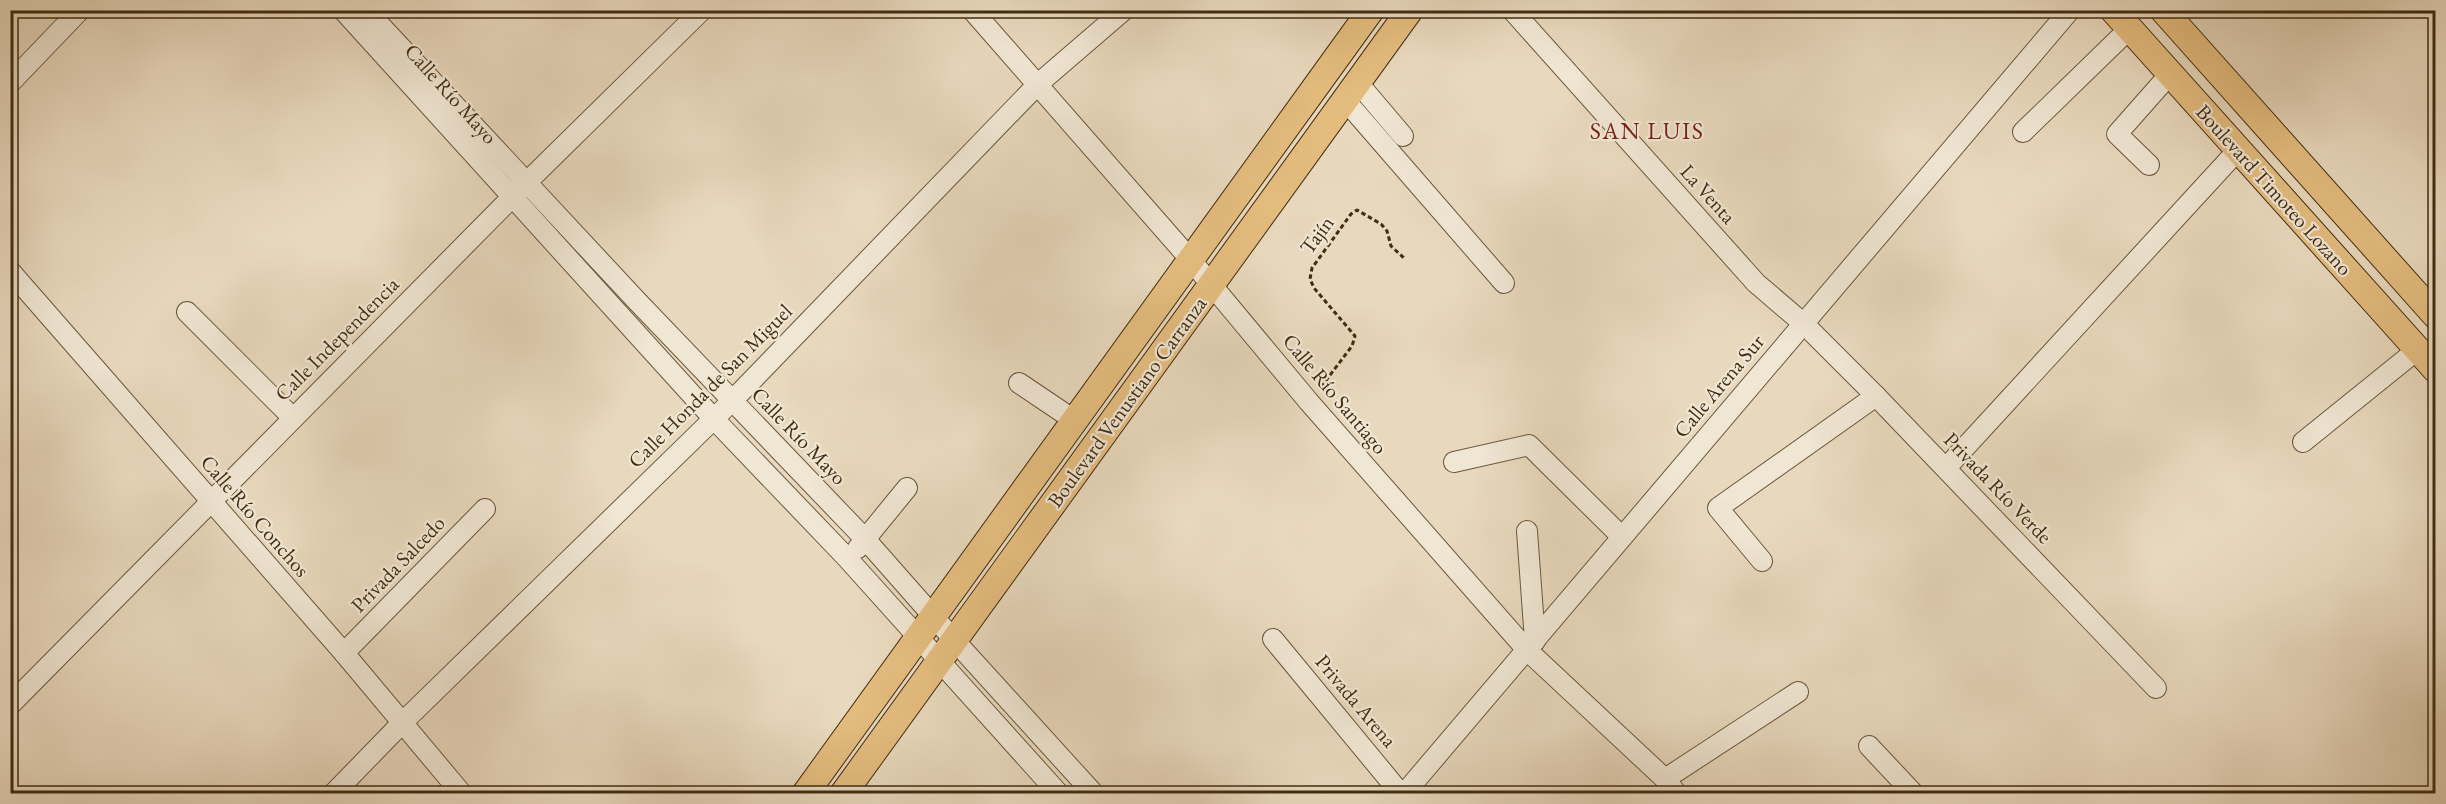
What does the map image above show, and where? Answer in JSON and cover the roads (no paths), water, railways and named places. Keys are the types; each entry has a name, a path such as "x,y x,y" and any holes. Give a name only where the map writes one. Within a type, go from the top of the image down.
{"main road":[{"name":"Boulevard Venustiano Carranza","path":"805,794 1371,10"},
{"name":"Boulevard Venustiano Carranza","path":"849,791 1410,10"},
{"name":"Boulevard Timoteo Lozano","path":"2169,13 2436,315"},
{"name":"Boulevard Timoteo Lozano","path":"2121,20 2436,370"}],"street":[{"path":"10,83 80,10"},
{"name":"Calle Río Mayo","path":"343,10 732,401 866,540 1094,794"},
{"name":"Calle Río Mayo","path":"366,10 713,418 847,558 1059,794"},
{"name":"Calle Independencia","path":"10,705 520,189 702,10"},
{"name":"Calle Río Santiago","path":"972,10 1191,259 1309,402 1531,645 1671,786"},
{"name":"La Venta","path":"1512,10 1756,283 1804,324"},
{"name":"Calle Arena Sur","path":"1403,794 2070,10"},
{"name":"Calle Honda de San Miguel","path":"333,794 402,723 732,401 1038,84 1122,11"},
{"path":"2023,132 2121,20"},
{"path":"2149,165 2117,134 2170,74"},
{"path":"1352,92 1403,136"},
{"path":"1352,92 1504,283"},
{"path":"1946,468 2238,150"},
{"name":"Calle Río Conchos","path":"10,271 344,653 462,794"},
{"path":"187,312 293,418"},
{"name":"Privada Río Verde","path":"1804,324 1946,468 2156,688"},
{"path":"2303,442 2417,350"},
{"path":"1019,382 1074,420"},
{"path":"1762,561 1718,508 1876,396"},
{"path":"1454,462 1529,445 1622,537"},
{"path":"847,558 866,540 907,488"},
{"name":"Privada Salcedo","path":"344,653 485,509"},
{"path":"1527,531 1531,645"},
{"name":"Privada Arena","path":"1273,639 1403,794"},
{"path":"1671,786 1798,692"},
{"path":"1869,746 1914,794"}],"district":[{"name":"SAN LUIS","path":"1647,131"}]}
